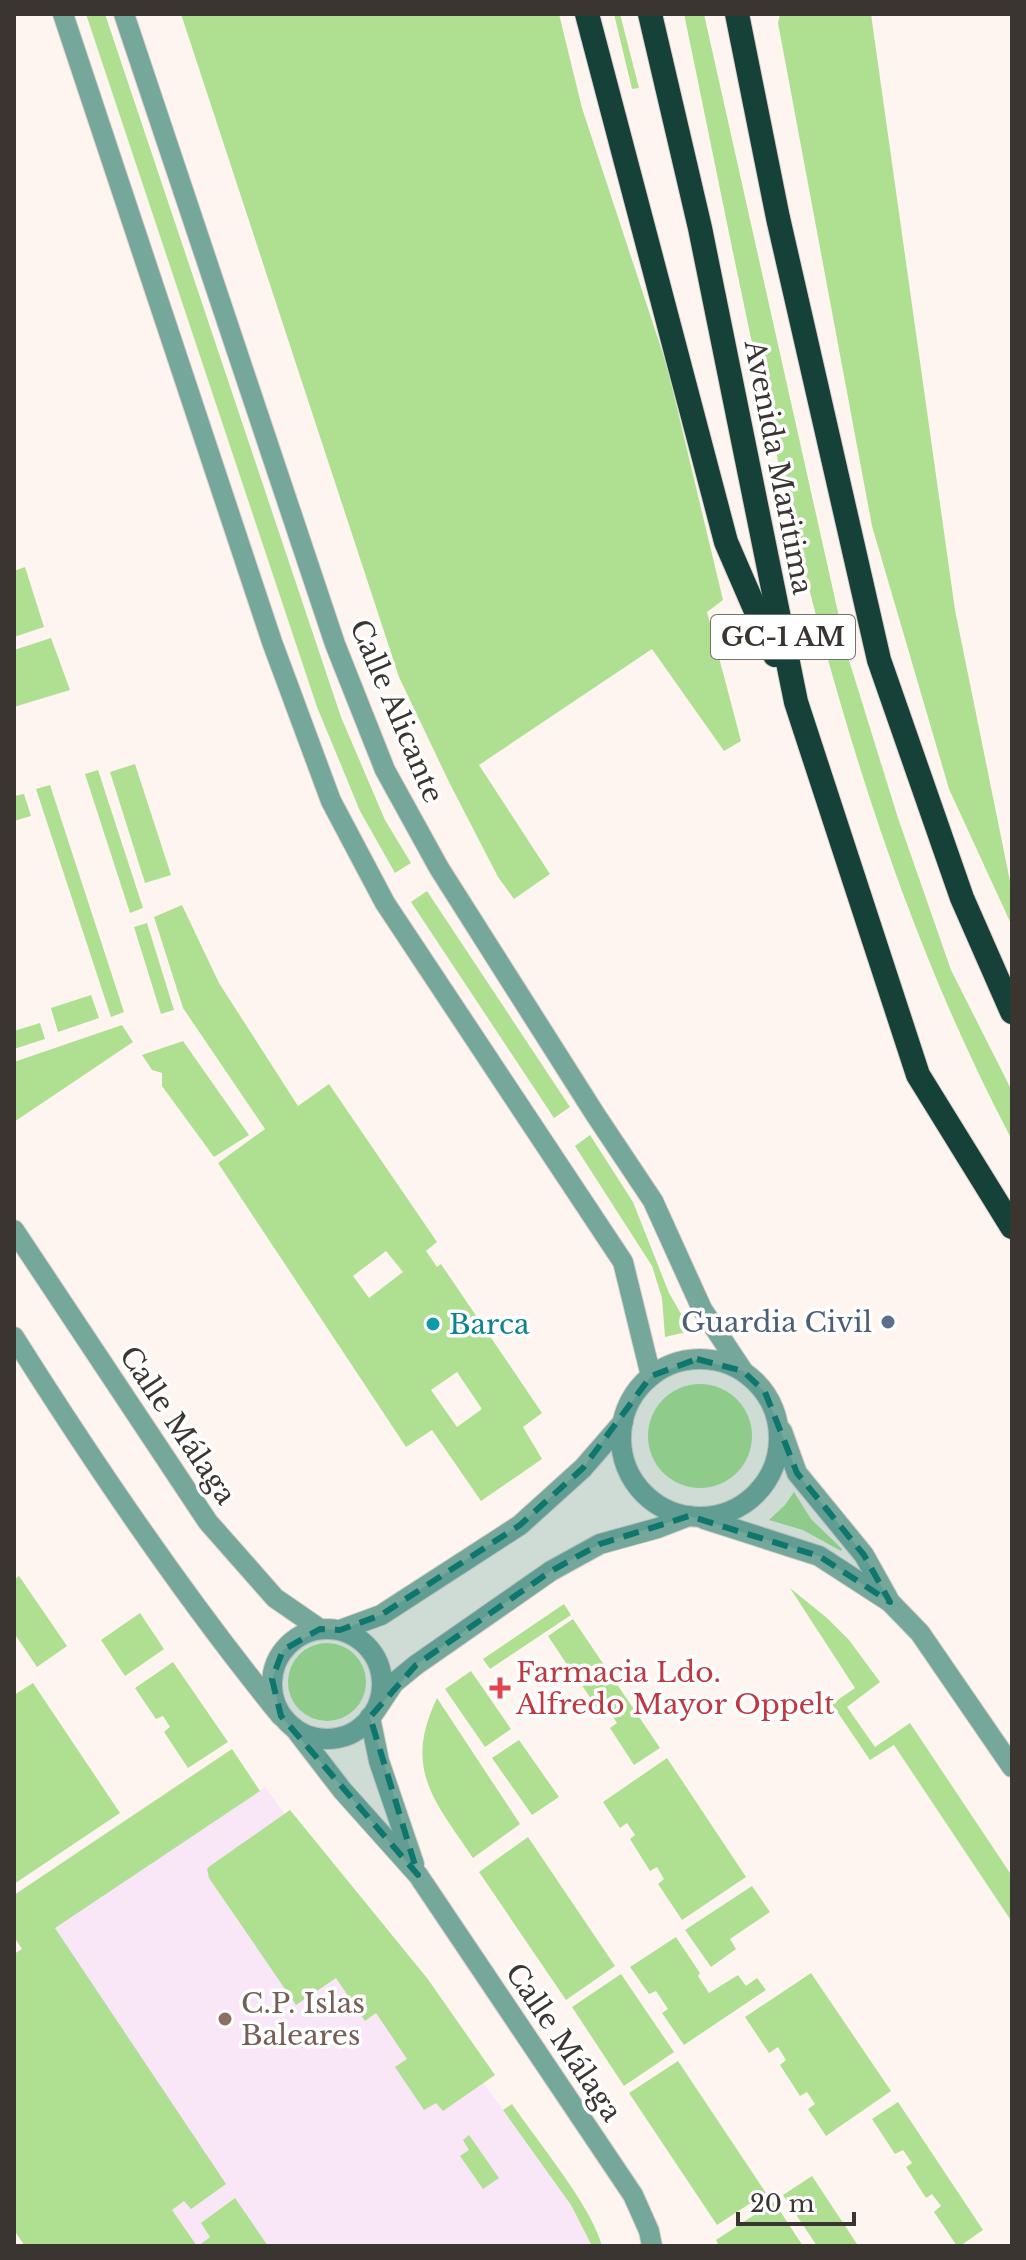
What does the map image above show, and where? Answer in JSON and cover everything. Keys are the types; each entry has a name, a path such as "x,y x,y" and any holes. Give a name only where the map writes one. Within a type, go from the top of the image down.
{"highway":[{"path":"587,14 726,542 796,702"},
{"name":"Avenida Maritima","path":"650,14 700,228 796,702 918,1075 1012,1227"},
{"name":"Avenida Maritima","path":"737,14 778,218 879,660 962,898 1012,1012"}],"street":[{"path":"63,14 272,642 331,801 385,903 623,1262 651,1376"},
{"name":"Calle Alicante","path":"124,14 335,644 385,770 439,868 653,1201 702,1309 743,1371"},
{"name":"Calle Málaga","path":"14,1230 208,1522 275,1598 330,1630"},
{"name":"Calle Málaga","path":"14,1337 62,1412 207,1620 342,1790 418,1875 633,2195 649,2231 652,2246"},
{"path":"777,1419 779,1448 771,1475 753,1498 728,1513 694,1517 600,1544 551,1571 416,1665 394,1683 364,1725 350,1735 331,1739 312,1738 288,1722 273,1698 274,1667 283,1650 297,1638 381,1615 520,1525 583,1468 623,1422 633,1397 651,1376 673,1364 697,1359 721,1362 743,1371 765,1392 777,1419 797,1473 864,1555 890,1602"},
{"path":"623,1422 622,1450 631,1477 648,1498 672,1512 819,1556 890,1602 920,1633 1012,1767"},
{"path":"330,1630 358,1637 377,1660 382,1679 373,1713"},
{"name":"Calle Málaga","path":"373,1713 379,1761 418,1875"}],"highlighted area":[{"path":"697,1359 743,1371 765,1392 797,1473 864,1555 890,1602 819,1556 689,1516 600,1544 551,1571 416,1665 370,1717 418,1875 281,1716 272,1679 283,1650 320,1629 340,1630 381,1615 520,1525 583,1468 651,1376"}],"shaded area":[{"name":"C.P. Islas Baleares","path":"265,1787 540,2160 571,2205 592,2246 25,2246 14,2230 14,1954"}],"green space":[{"path":"86,14 105,14 341,717 385,820 411,863 395,873 360,811 317,707"},
{"path":"181,14 559,14 582,108 667,366 723,600 707,612 741,741 724,751 652,649 479,765 550,874 514,899 498,877 399,677"},
{"path":"614,14 620,14 639,88 632,89"},
{"path":"684,14 704,14 848,657 898,818 951,970 1012,1091 1012,1140 949,1008 895,871 849,732 809,590 775,446"},
{"path":"780,14 871,14 955,610 1012,891 1012,926 949,789 872,526 778,23"},
{"path":"25,567 44,627 14,637 14,571"},
{"path":"51,638 70,690 14,707 14,650"},
{"path":"135,764 171,875 145,883 110,772"},
{"path":"98,770 143,908 130,913 85,774"},
{"path":"50,785 124,1012 111,1017 36,789"},
{"path":"24,794 31,816 14,821 14,796"},
{"path":"427,891 570,1107 554,1118 411,902"},
{"path":"182,905 219,983 298,1106 329,1084 437,1242 426,1251 437,1267 441,1264 542,1413 523,1427 542,1459 481,1501 432,1430 406,1447 218,1163 265,1129 183,1008 154,917","holes":["386,1251 403,1272 369,1298 353,1276","457,1372 482,1409 457,1427 431,1390"]},
{"path":"147,923 174,1010 161,1014 134,927"},
{"path":"91,995 99,1018 58,1032 51,1008"},
{"path":"40,1023 45,1039 14,1049 14,1031"},
{"path":"122,1025 133,1042 14,1122 14,1062"},
{"path":"183,1041 249,1135 214,1157 162,1086 162,1073 152,1070 142,1055"},
{"path":"590,1135 633,1202 669,1293 691,1331 665,1337 662,1298 652,1266 575,1146"},
{"path":"700,1384 720,1388 737,1399 748,1416 752,1436 748,1456 737,1473 720,1484 700,1488 680,1484 663,1473 652,1456 648,1436 652,1416 663,1399 680,1388"},
{"path":"794,1492 811,1519 841,1551 803,1530 769,1520"},
{"path":"19,1576 67,1646 37,1667 14,1633 14,1580"},
{"path":"790,1588 849,1640 880,1682 847,1707 875,1747 910,1723 1012,1876 1012,1922 894,1745 870,1760 832,1704 855,1688"},
{"path":"564,1604 571,1615 490,1669 483,1659"},
{"path":"140,1613 164,1649 125,1676 101,1640"},
{"path":"573,1619 660,1748 634,1765 610,1728 617,1723 609,1711 602,1715 581,1684 587,1680 579,1668 572,1672 548,1636"},
{"path":"319,1643 335,1643 349,1649 360,1660 366,1682 360,1704 349,1715 335,1721 319,1721 305,1715 294,1704 288,1690 288,1674 294,1660 305,1649"},
{"path":"173,1662 228,1742 188,1768 164,1732 170,1727 163,1716 156,1719 135,1688"},
{"path":"471,1671 511,1729 485,1747 445,1689"},
{"path":"33,1683 120,1813 14,1884 14,1695"},
{"path":"437,1698 520,1824 473,1858 436,1801 423,1765 427,1723"},
{"path":"519,1740 559,1797 532,1815 492,1758"},
{"path":"232,1749 260,1791 55,1928 226,2184 191,2209 184,2201 172,2210 197,2246 25,2246 14,2230 14,1954 22,1949 14,1937 14,1895"},
{"path":"667,1758 746,1877 682,1920 658,1884 664,1879 657,1867 650,1871 630,1839 635,1835 627,1823 620,1828 603,1802"},
{"path":"290,1810 427,1978 495,2075 443,2111 436,2103 424,2110 395,2067 407,2059 376,2013 365,2021 336,1978 296,2005 209,1878 207,1869 210,1866"},
{"path":"528,1837 615,1966 566,2000 479,1872"},
{"path":"752,1886 770,1912 730,1939 736,1949 711,1967 685,1930"},
{"path":"676,1937 700,1973 698,1976 709,1993 738,1975 746,1986 757,1978 766,1990 684,2045 662,2013 668,2009 656,1991 649,1994 630,1967"},
{"path":"811,1973 891,2091 826,2136 808,2109 815,2104 807,2092 800,2096 780,2065 786,2060 778,2047 769,2053 745,2017"},
{"path":"621,1974 674,2052 624,2086 572,2007"},
{"path":"678,2061 766,2193 717,2225 629,2093"},
{"path":"898,2102 983,2230 960,2246 934,2212 941,2206 932,2194 926,2198 906,2167 912,2163 903,2150 895,2154 872,2119"},
{"path":"512,2104 575,2193 602,2246 592,2246 571,2205 503,2110"},
{"path":"469,2135 499,2178 483,2189 460,2156 469,2150 463,2140"},
{"path":"812,2176 857,2244 817,2246 783,2195"},
{"path":"235,2198 268,2246 198,2246 210,2237 201,2223"},
{"path":"774,2202 803,2246 719,2246 716,2240"}],"place":[{"name":"Guardia Civil","path":"888,1322"},
{"name":"Barca","path":"433,1324"},
{"name":"Farmacia Ldo. Alfredo Mayor Oppelt","path":"500,1688"},
{"name":"C.P. Islas Baleares","path":"225,2019"}]}
